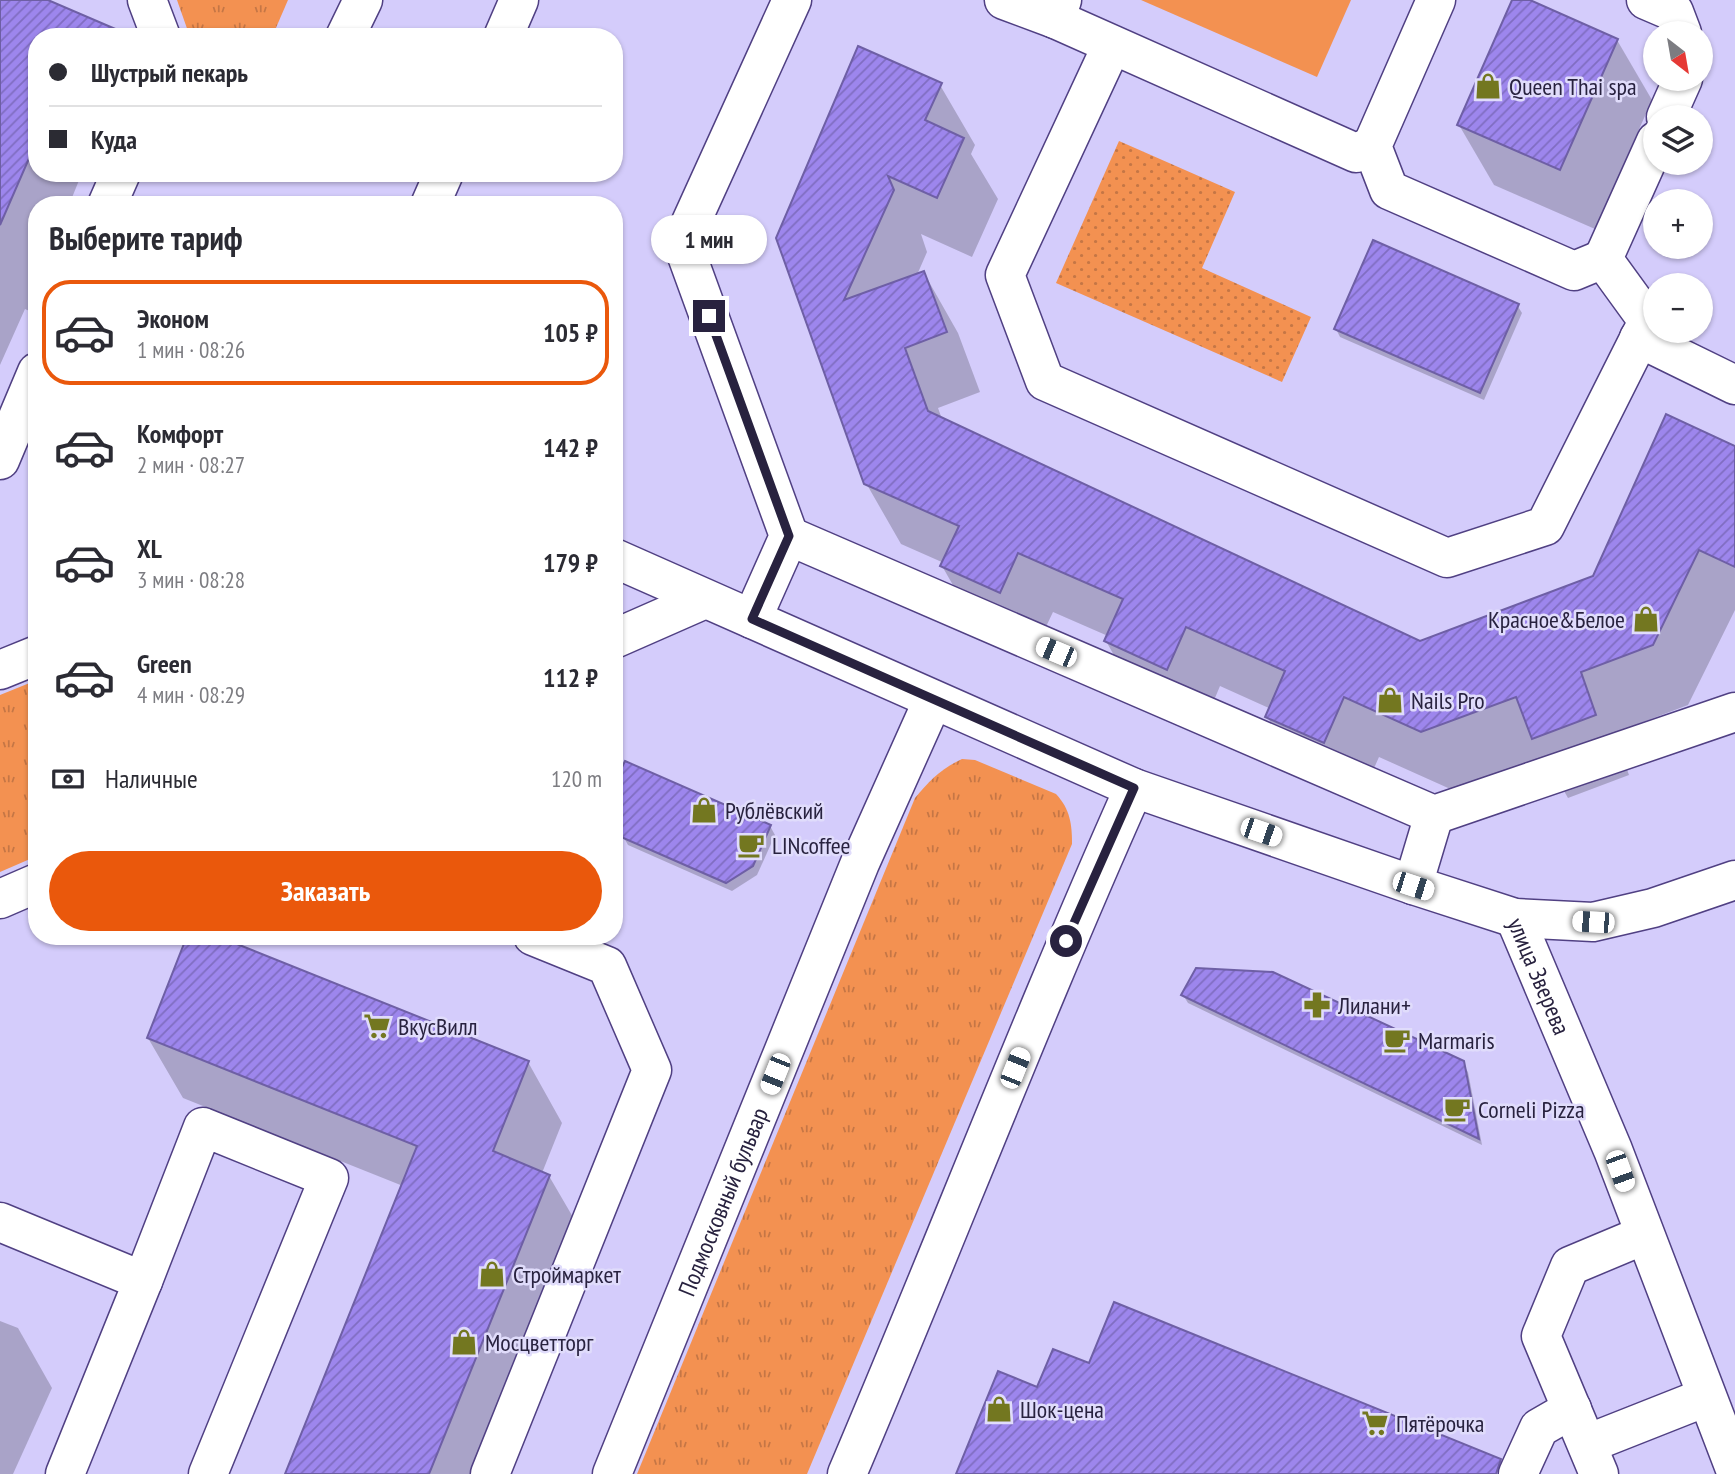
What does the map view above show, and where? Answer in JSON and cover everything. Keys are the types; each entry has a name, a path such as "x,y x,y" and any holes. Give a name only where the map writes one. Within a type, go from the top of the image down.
{"street":[{"path":"147,0 158,28"},
{"path":"349,28 363,0"},
{"path":"507,28 519,0"},
{"path":"752,619 789,536 682,242 792,0"},
{"path":"1004,0 1058,10 1112,45 1356,153 1372,146 1436,0"},
{"path":"1646,0 1674,12 1677,21"},
{"path":"1112,45 1004,275 1045,381 1447,558 1545,526 1648,321 1603,259"},
{"path":"1372,146 1389,190 1574,271 1603,259 1643,170"},
{"path":"1639,338 1735,385"},
{"path":"0,460 28,393"},
{"path":"789,536 1434,815 1735,712"},
{"name":"улица Зверева","path":"623,562 1134,788 1413,886 1515,918 1613,1150 1735,1469"},
{"path":"623,635 705,599"},
{"path":"0,670 28,659"},
{"name":"Подмосковный бульвар","path":"612,1474 860,863 933,700"},
{"path":"847,1474 934,1270 1066,941 1134,788"},
{"path":"1413,886 1434,815"},
{"path":"1515,918 1593,922 1653,908 1735,880"},
{"path":"0,899 28,887"},
{"path":"490,1474 652,1070 607,966 555,945"},
{"path":"65,1474 203,1127 329,1178 208,1474"},
{"path":"0,1222 143,1281"},
{"path":"1644,1235 1570,1266 1541,1336 1593,1459 1706,1397"},
{"path":"1518,1474 1539,1428 1572,1409"}],"green space":[{"path":"177,0 288,0 276,28 187,28"},
{"path":"1141,0 1351,0 1317,77"},
{"path":"1119,141 1235,192 1202,268 1311,317 1282,382 1056,283"},
{"path":"28,684 28,860 0,872 0,695"},
{"path":"962,759 975,760 1056,794 1069,817 1072,844 807,1474 637,1474 915,798 948,766"}],"building":[{"path":"0,0 48,0 113,28 28,28 28,161 0,225"},
{"path":"1512,0 1530,0 1618,39 1560,170 1457,125"},
{"path":"858,46 942,83 925,120 964,138 937,198 888,176 894,190 844,300 924,271 947,332 905,348 928,411 1420,641 1593,576 1666,414 1735,446 1735,567 1699,550 1653,645 1581,672 1596,715 1532,739 1516,697 1421,732 1344,697 1324,743 1265,717 1285,671 1186,627 1167,670 1104,641 1123,599 1018,553 1000,593 940,566 959,526 864,484 776,238"},
{"path":"1373,240 1519,304 1480,393 1334,329"},
{"path":"625,761 771,825 753,866 726,883 623,838"},
{"path":"183,945 239,945 529,1061 493,1151 550,1175 429,1474 285,1474 417,1146 147,1038"},
{"path":"1196,968 1273,972 1464,1061 1479,1139 1181,995"},
{"path":"1114,1302 1501,1459 1496,1474 956,1474 998,1371 1037,1387 1053,1349 1089,1363"}],"place":[{"name":"Queen Thai spa","path":"1488,86"},
{"name":"Красное&Белое","path":"1646,619"},
{"name":"Nails Pro","path":"1390,700"},
{"name":"Рублёвский","path":"704,810"},
{"name":"LINcoffee","path":"751,845"},
{"name":"Лилани+","path":"1317,1005"},
{"name":"ВкусВилл","path":"377,1026"},
{"name":"Marmaris","path":"1397,1040"},
{"name":"Corneli Pizza","path":"1457,1109"},
{"name":"Строймаркет","path":"492,1274"},
{"name":"Мосцветторг","path":"464,1342"},
{"name":"Шок-цена","path":"999,1409"},
{"name":"Пятёрочка","path":"1375,1423"}],"route":[{"path":"709,316 789,536 752,619 1134,788 1066,941"}]}
